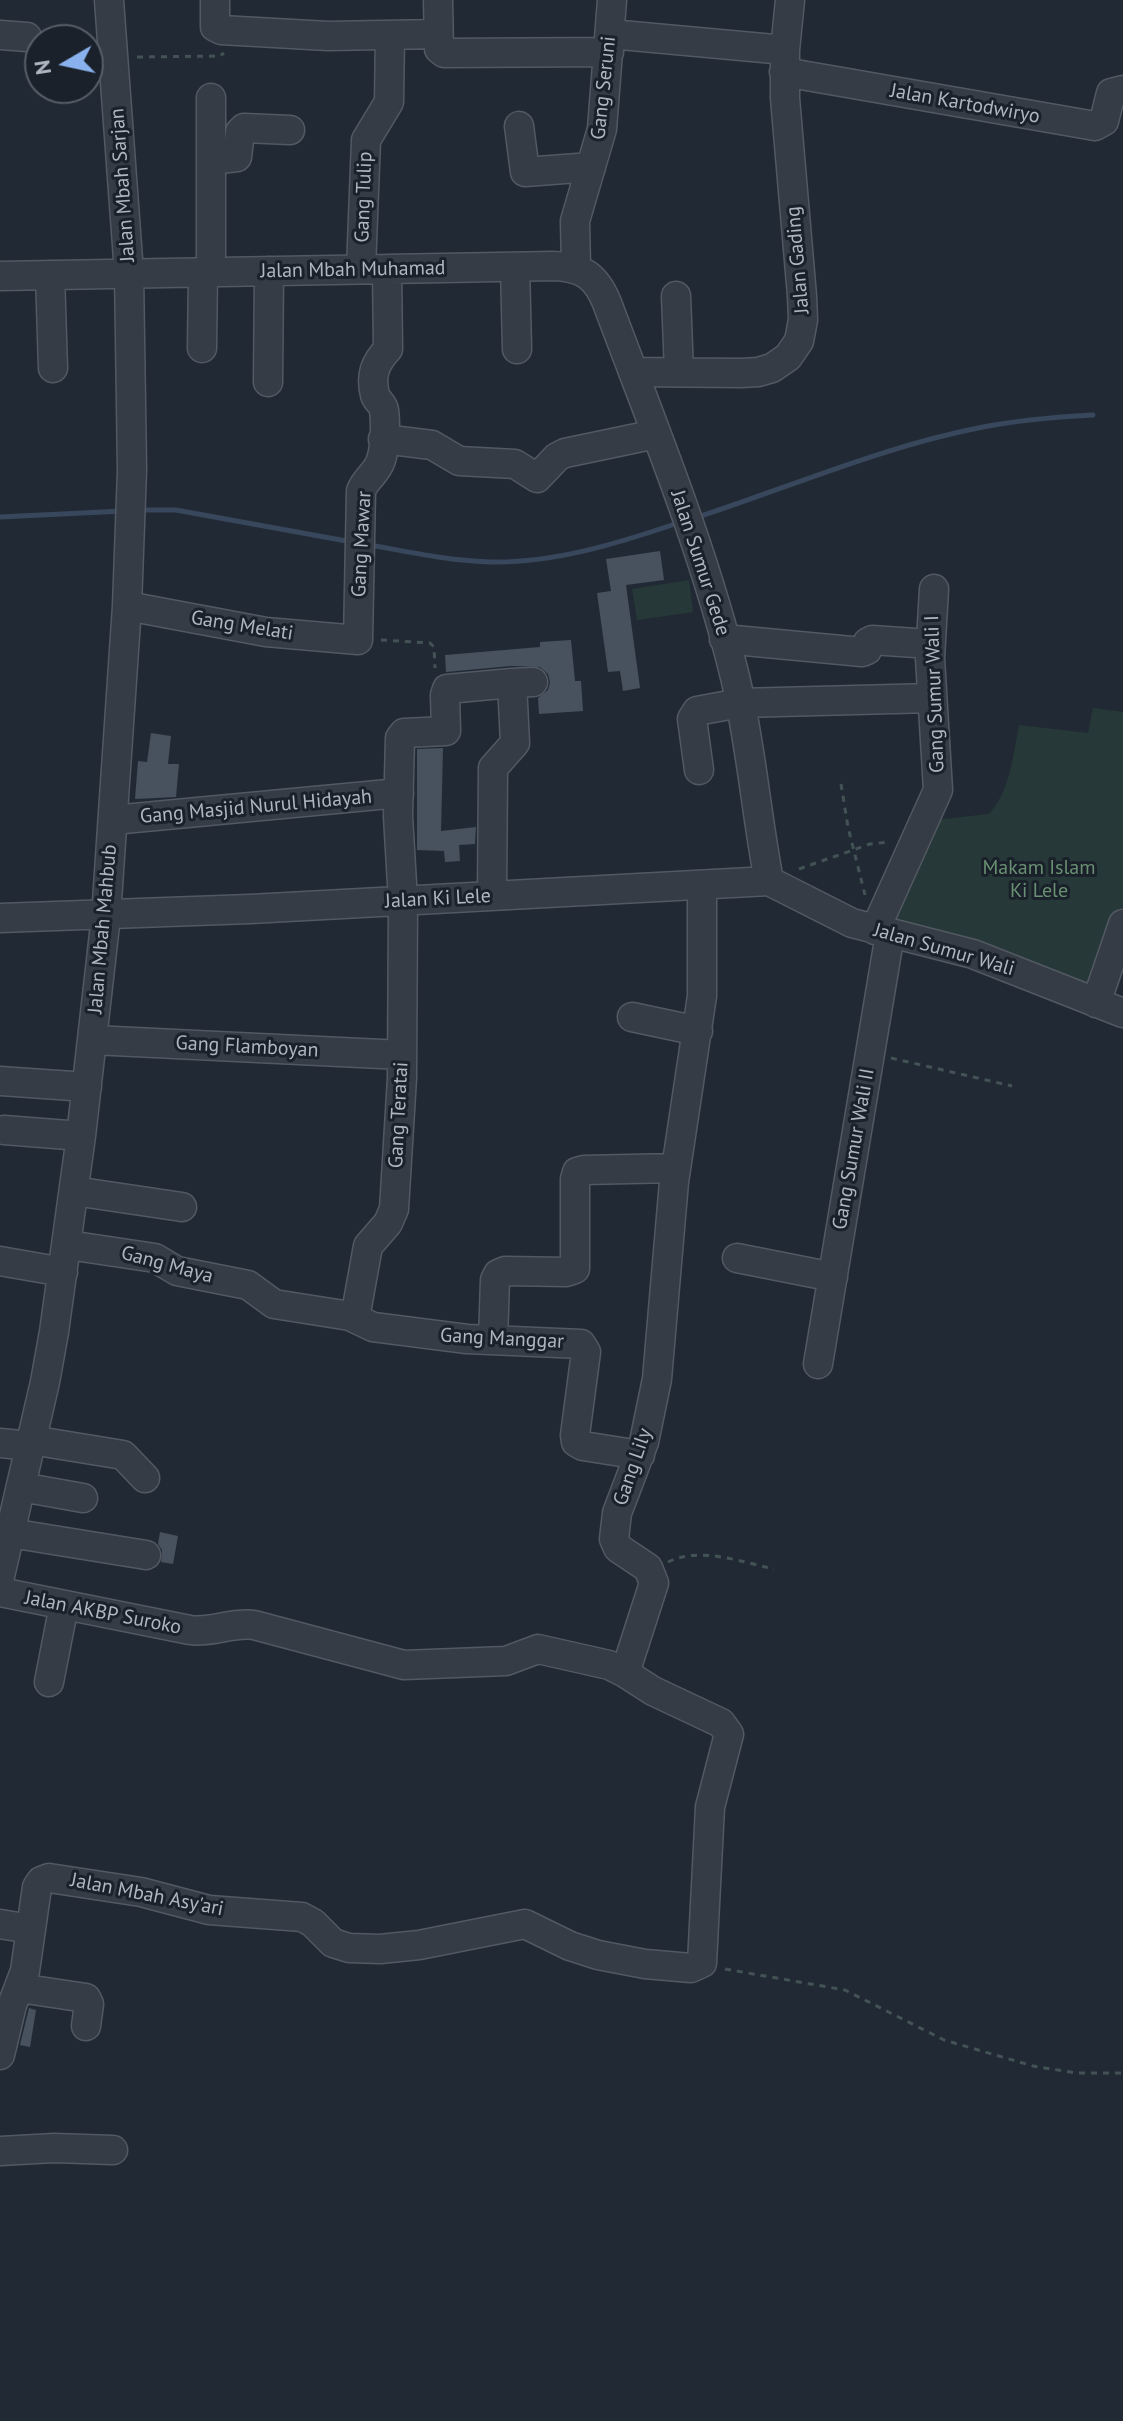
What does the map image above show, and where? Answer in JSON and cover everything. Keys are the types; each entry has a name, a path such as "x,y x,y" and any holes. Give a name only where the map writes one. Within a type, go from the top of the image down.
{"street":[{"name":"Jalan Mbah Sarjan","path":"109,0 129,273"},
{"path":"215,0 215,27 226,31 328,36 438,34"},
{"path":"438,0 439,49 444,53 609,43 784,61"},
{"name":"Gang Seruni","path":"576,268 575,221 604,119 612,0"},
{"name":"Jalan Gading","path":"633,372 758,372 783,361 799,341 803,320 802,296 784,61 790,0"},
{"name":"Gang Tulip","path":"374,269 366,140 389,102 390,35"},
{"name":"Jalan Kartodwiryo","path":"784,61 1095,126 1104,121 1111,93 1123,90"},
{"path":"202,348 211,98"},
{"path":"519,126 522,169 526,173 591,167"},
{"path":"211,160 237,157 240,132 244,128 290,130"},
{"path":"515,267 517,349"},
{"name":"Jalan Mbah Muhamad","path":"0,276 576,268"},
{"name":"Jalan Sumur Gede","path":"576,268 591,275 601,291 688,519 740,703 769,881"},
{"name":"Gang Mawar","path":"358,640 361,491 380,462 384,409 375,396 375,368 388,347 374,269"},
{"path":"268,382 269,271"},
{"name":"Jalan Mbah Mahbub","path":"0,1576 6,1538 45,1382 65,1258 106,916 132,510 129,273"},
{"path":"50,275 53,368"},
{"path":"676,296 679,372"},
{"path":"383,439 432,445 459,461 515,464 537,478 565,453 656,434"},
{"name":"Gang Sumur Wali I","path":"882,932 935,801 938,785 930,644 934,589"},
{"name":"Gang Melati","path":"127,606 266,632 358,640"},
{"path":"724,639 862,652 867,650 870,640 930,644"},
{"path":"446,689 522,683 515,743 495,763 492,771 492,896"},
{"name":"Gang Teratai","path":"355,1318 368,1246 388,1223 394,1209 402,1095 401,736 404,733 446,731 446,689"},
{"path":"699,770 693,714 740,703 932,698"},
{"name":"Gang Masjid Nurul Hidayah","path":"113,820 399,793"},
{"name":"Jalan Ki Lele","path":"0,918 106,916 769,881"},
{"name":"Jalan Sumur Wali","path":"769,881 852,923 989,959 1123,1013"},
{"name":"Gang Lily","path":"651,1571 622,1551 614,1539 620,1501 647,1432 657,1379 676,1168 698,1031 702,986 702,885"},
{"path":"1096,1003 1123,924"},
{"name":"Gang Sumur Wali II","path":"818,1364 870,1053 882,932"},
{"path":"632,1017 698,1031"},
{"name":"Gang Flamboyan","path":"93,1040 402,1055"},
{"path":"0,1081 87,1087"},
{"path":"4,1130 81,1136"},
{"path":"493,1340 495,1280 498,1274 505,1271 570,1272 575,1269 577,1172 676,1168"},
{"path":"74,1191 182,1207"},
{"name":"Gang Maya","path":"2,1265 65,1258 153,1257 177,1271 248,1285 274,1304 355,1318"},
{"path":"737,1258 833,1277"},
{"name":"Gang Manggar","path":"355,1318 370,1326 404,1332 585,1346 576,1442 583,1446 640,1455"},
{"path":"0,1443 31,1443 123,1455 145,1478"},
{"path":"21,1487 83,1498"},
{"path":"6,1538 146,1555"},
{"path":"651,1571 654,1583 652,1596 625,1673 653,1691 721,1723 728,1730 729,1739 709,1815 700,1965"},
{"name":"Jalan AKBP Suroko","path":"0,1592 196,1631 239,1624 254,1625 404,1665 506,1661 538,1649 609,1665 625,1673"},
{"path":"49,1682 64,1605"},
{"name":"Jalan Mbah Asy'ari","path":"0,2055 10,1999 25,1971 38,1885 49,1878 141,1892 209,1910 302,1917 313,1923 333,1943 349,1948 419,1945 525,1924 570,1946 598,1955 645,1964 691,1968 700,1965"},
{"path":"0,1924 31,1929"},
{"path":"10,1999 86,1998 89,2004 86,2026"},
{"path":"0,2151 54,2148 113,2150"}],"path":[{"path":"113,58 220,56 225,50 226,31"},
{"path":"358,640 430,643 434,647 436,683 446,689"},
{"path":"841,784 853,850 882,932"},
{"path":"769,881 879,843 916,842"},
{"path":"870,1053 1012,1086"},
{"path":"651,1571 681,1557 702,1555 774,1569"},
{"path":"700,1965 845,1990 932,2036 1033,2066 1076,2073 1123,2073"}],"green space":[{"path":"689,580 693,612 637,620 632,589"},
{"name":"Makam Islam Ki Lele","path":"1093,708 1123,712 1123,909 1094,992 886,925 934,820 989,814 996,805 1010,772 1019,725 1088,733"}],"building":[{"path":"660,551 664,580 626,585 640,688 623,691 620,671 608,672 597,593 611,591 606,559"},
{"path":"571,640 575,681 581,681 583,711 539,714 538,698 548,690 550,682 548,674 540,667 511,666 446,672 445,655 540,647 540,642"},
{"path":"151,733 171,736 168,764 179,764 176,797 135,799 138,761 147,762"},
{"path":"443,748 441,831 476,827 475,844 459,845 460,861 445,862 444,851 417,850 417,749"},
{"path":"160,1532 178,1536 173,1564 161,1562"},
{"path":"29,2008 36,2010 30,2047 20,2045"}],"waterway":[{"path":"695,518 873,456 946,435 1010,422 1093,415"},
{"path":"141,510 176,510 352,542"},
{"path":"0,517 123,511"},
{"path":"370,545 461,560 516,561 586,550 678,523"}]}
